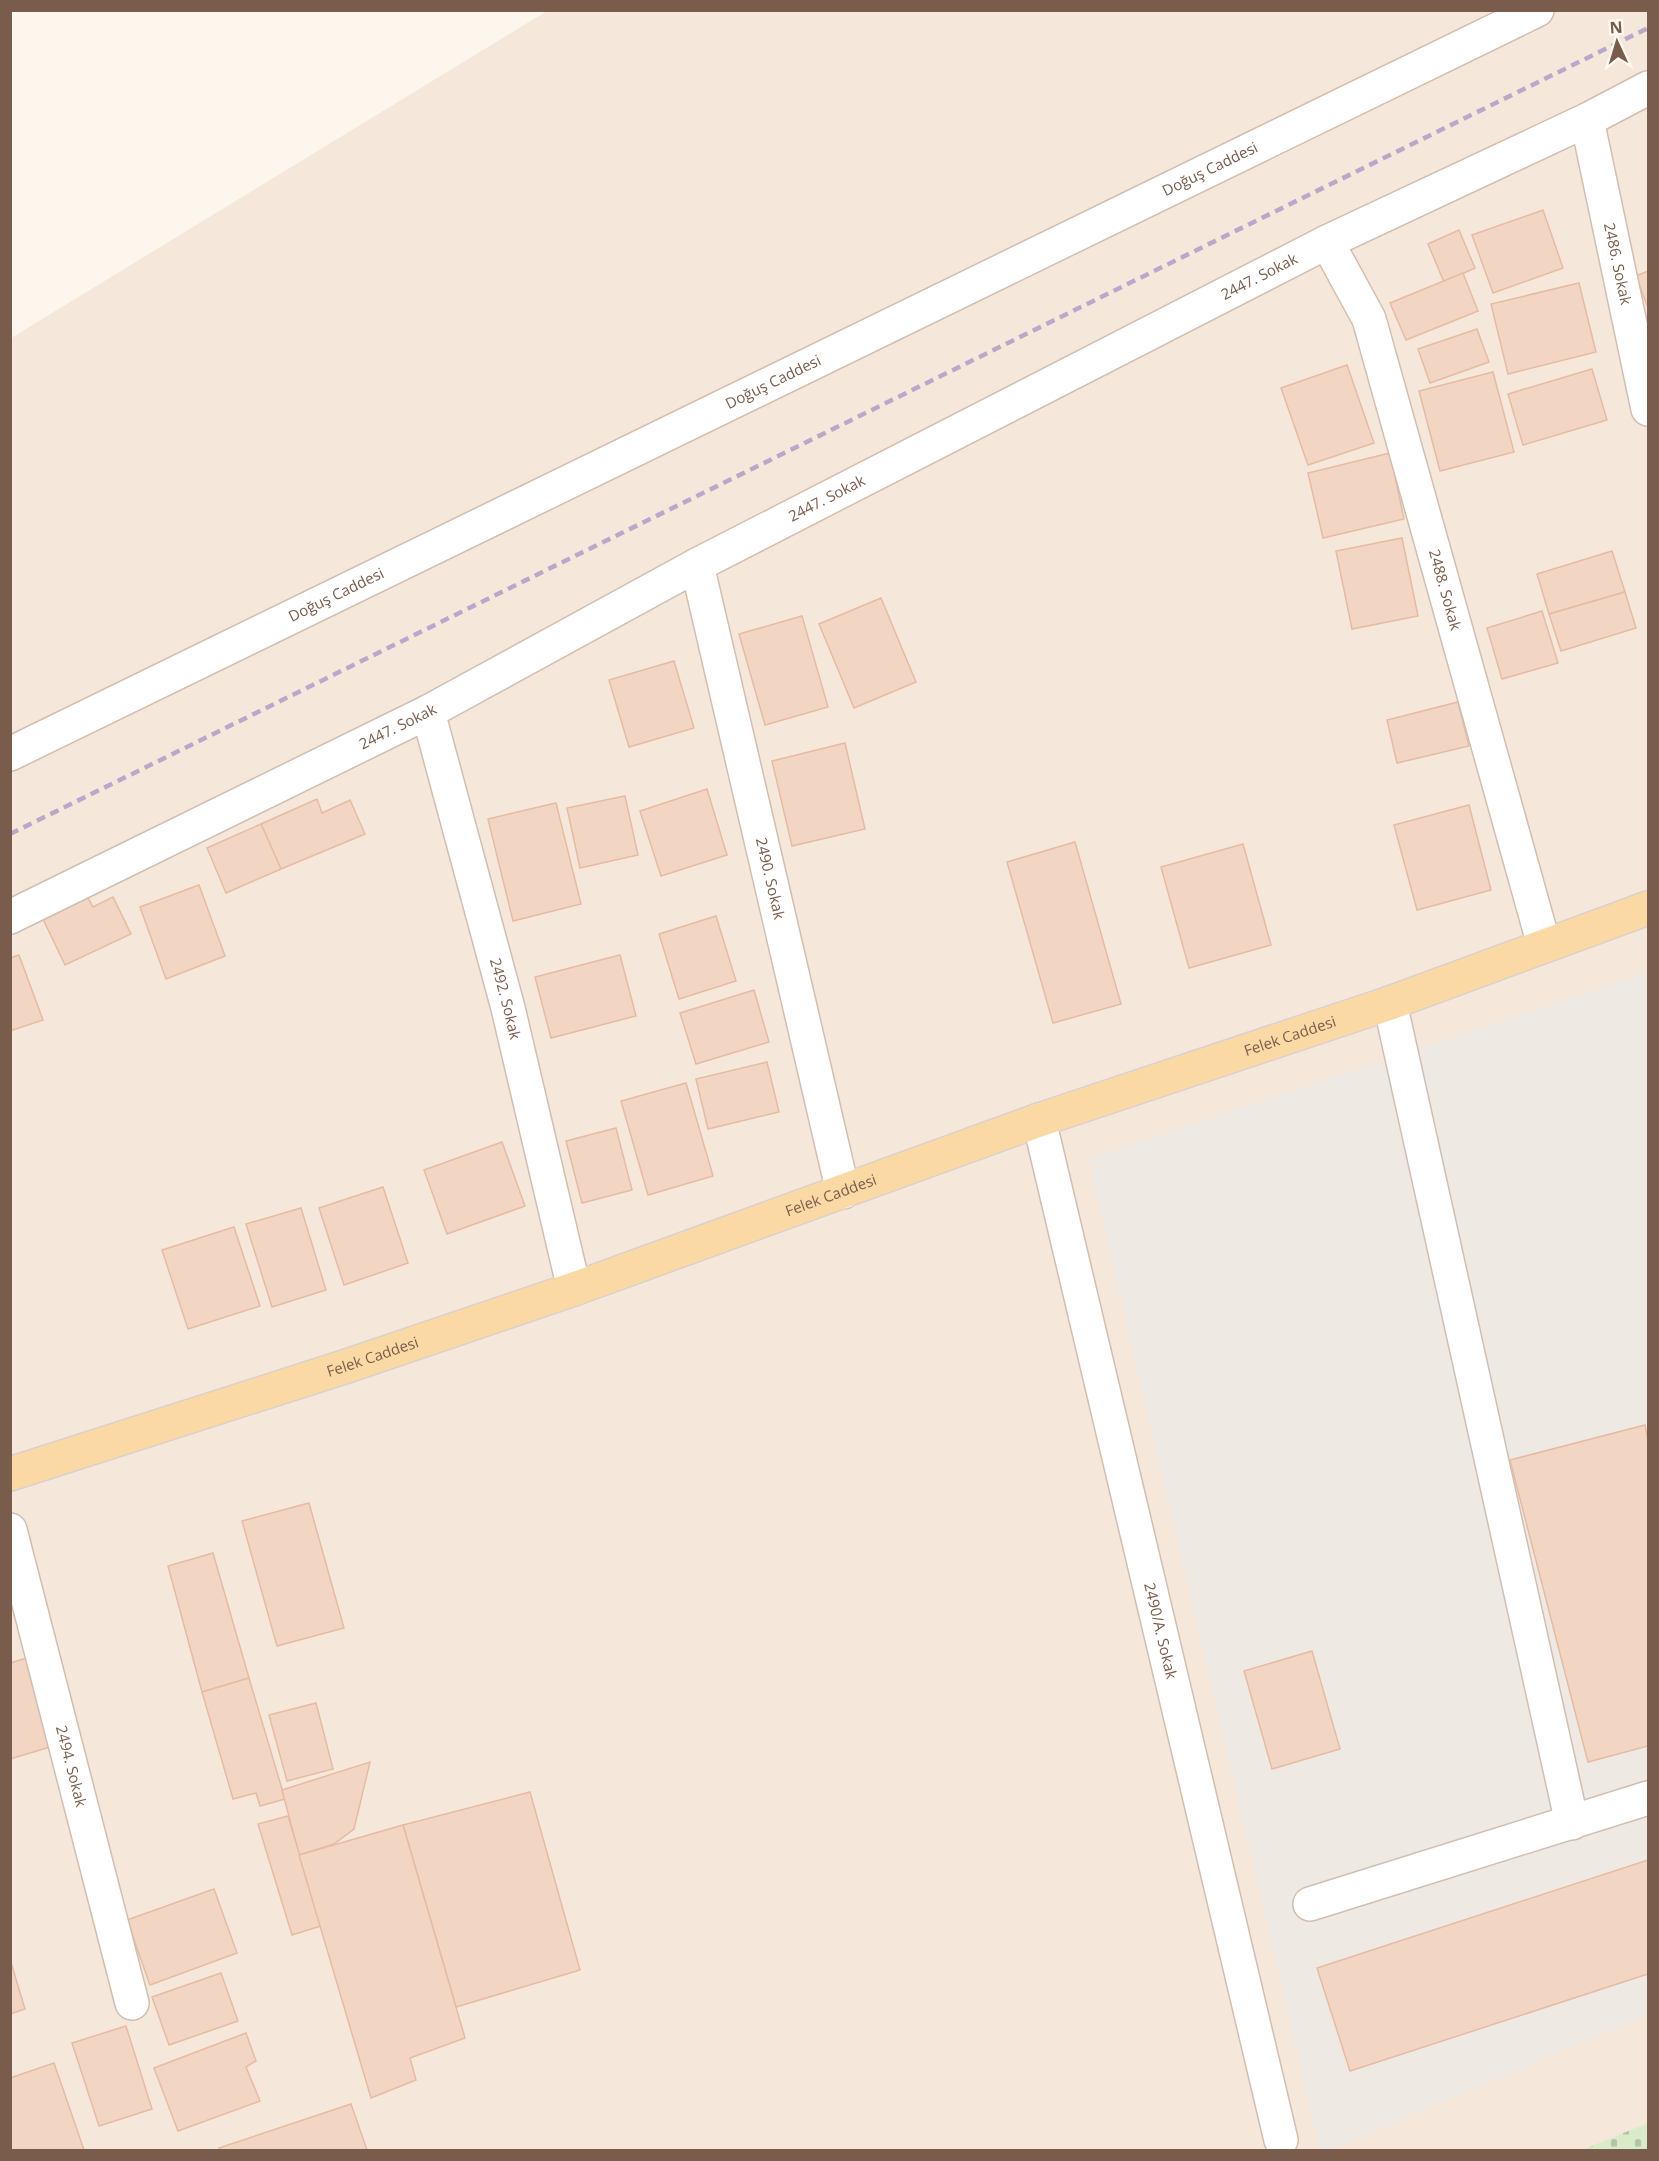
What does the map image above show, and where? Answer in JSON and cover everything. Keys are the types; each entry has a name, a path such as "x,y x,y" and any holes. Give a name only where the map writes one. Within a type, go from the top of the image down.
{"main road":[{"name":"Felek Caddesi","path":"10,1474 347,1366 574,1289 1039,1120 1390,1003 1648,908"}],"street":[{"name":"Doğuş Caddesi","path":"10,754 1537,10"},
{"name":"2447. Sokak","path":"10,917 428,712 696,565 1328,243 1587,120 1648,88"},
{"name":"2486. Sokak","path":"1587,120 1648,409"},
{"name":"2488. Sokak","path":"1328,243 1369,319 1544,945"},
{"name":"2490. Sokak","path":"696,565 843,1192"},
{"name":"2492. Sokak","path":"428,712 508,1008 574,1289"},
{"path":"1390,1003 1572,1823"},
{"name":"2490/A. Sokak","path":"1039,1120 1281,2140"},
{"name":"2494. Sokak","path":"10,1530 132,2003"},
{"path":"1310,1904 1648,1798"}],"shaded area":[{"path":"547,11 1648,11 1648,2150 11,2150 11,338"},
{"path":"1648,972 1648,2014 1330,2150 1320,2150 1088,1159"}],"green space":[{"path":"1648,2123 1648,2150 1582,2150"}],"building":[{"path":"1543,210 1563,268 1493,293 1472,235"},
{"path":"1459,230 1475,268 1444,282 1428,244"},
{"path":"1648,271 1648,308 1636,276"},
{"path":"1463,273 1478,311 1406,340 1390,303"},
{"path":"1579,283 1596,352 1508,374 1491,304"},
{"path":"1477,329 1489,362 1430,383 1418,349"},
{"path":"1347,365 1374,443 1308,465 1281,388"},
{"path":"1592,369 1607,420 1523,445 1508,394"},
{"path":"1493,372 1514,452 1440,471 1419,391"},
{"path":"1390,453 1404,519 1323,538 1308,473"},
{"path":"1402,538 1418,616 1352,629 1336,551"},
{"path":"1612,551 1625,592 1549,614 1537,574"},
{"path":"1625,592 1636,628 1561,651 1549,614"},
{"path":"881,598 916,682 854,708 819,624"},
{"path":"1542,611 1558,663 1502,679 1487,628"},
{"path":"802,616 828,707 765,725 739,634"},
{"path":"674,661 694,728 629,747 609,680"},
{"path":"1458,702 1469,746 1397,763 1387,720"},
{"path":"845,743 865,829 792,846 772,761"},
{"path":"707,789 727,855 661,876 640,811"},
{"path":"625,796 638,855 580,868 567,808"},
{"path":"317,799 322,813 350,800 365,834 281,869 261,824"},
{"path":"556,803 581,904 513,921 488,819"},
{"path":"1469,805 1491,890 1417,910 1394,825"},
{"path":"261,824 281,869 226,893 207,848"},
{"path":"1075,842 1121,1004 1053,1023 1007,862"},
{"path":"1243,844 1271,945 1189,968 1161,867"},
{"path":"199,885 225,956 166,979 140,907"},
{"path":"87,896 93,907 113,897 131,934 65,965 42,917"},
{"path":"716,916 736,981 679,999 659,934"},
{"path":"19,955 43,1020 10,1031 10,958"},
{"path":"620,955 636,1016 551,1038 535,977"},
{"path":"754,990 769,1042 696,1064 680,1013"},
{"path":"767,1062 779,1112 708,1129 696,1079"},
{"path":"686,1083 713,1176 648,1195 621,1101"},
{"path":"616,1128 632,1190 582,1203 566,1141"},
{"path":"502,1142 525,1206 447,1234 424,1170"},
{"path":"383,1187 408,1263 344,1285 319,1208"},
{"path":"301,1208 326,1290 272,1307 246,1224"},
{"path":"234,1227 260,1306 188,1329 162,1250"},
{"path":"1645,1425 1648,1440 1648,1746 1588,1762 1510,1460"},
{"path":"309,1503 344,1628 277,1646 242,1521"},
{"path":"213,1553 249,1678 202,1692 168,1566"},
{"path":"1312,1651 1340,1749 1272,1769 1244,1671"},
{"path":"30,1657 57,1745 10,1759 10,1663"},
{"path":"249,1678 285,1799 260,1806 256,1793 233,1799 202,1692"},
{"path":"316,1703 333,1769 287,1781 269,1715"},
{"path":"370,1762 354,1829 334,1844 299,1855 282,1790"},
{"path":"530,1792 580,1970 456,2007 403,1825"},
{"path":"288,1816 321,1926 292,1935 258,1824"},
{"path":"403,1825 465,2038 410,2058 416,2080 371,2098 299,1855"},
{"path":"1648,1860 1648,1974 1350,2071 1317,1968"},
{"path":"214,1889 237,1953 150,1985 127,1920"},
{"path":"10,1959 25,2009 10,2014"},
{"path":"221,1973 238,2021 169,2045 152,1997"},
{"path":"126,2026 152,2109 99,2126 72,2043"},
{"path":"246,2033 256,2061 246,2067 260,2101 178,2131 154,2068"},
{"path":"54,2063 84,2150 10,2150 10,2078"},
{"path":"351,2104 367,2150 220,2150 219,2148"}],"railway":[{"path":"10,834 1648,28"}]}
